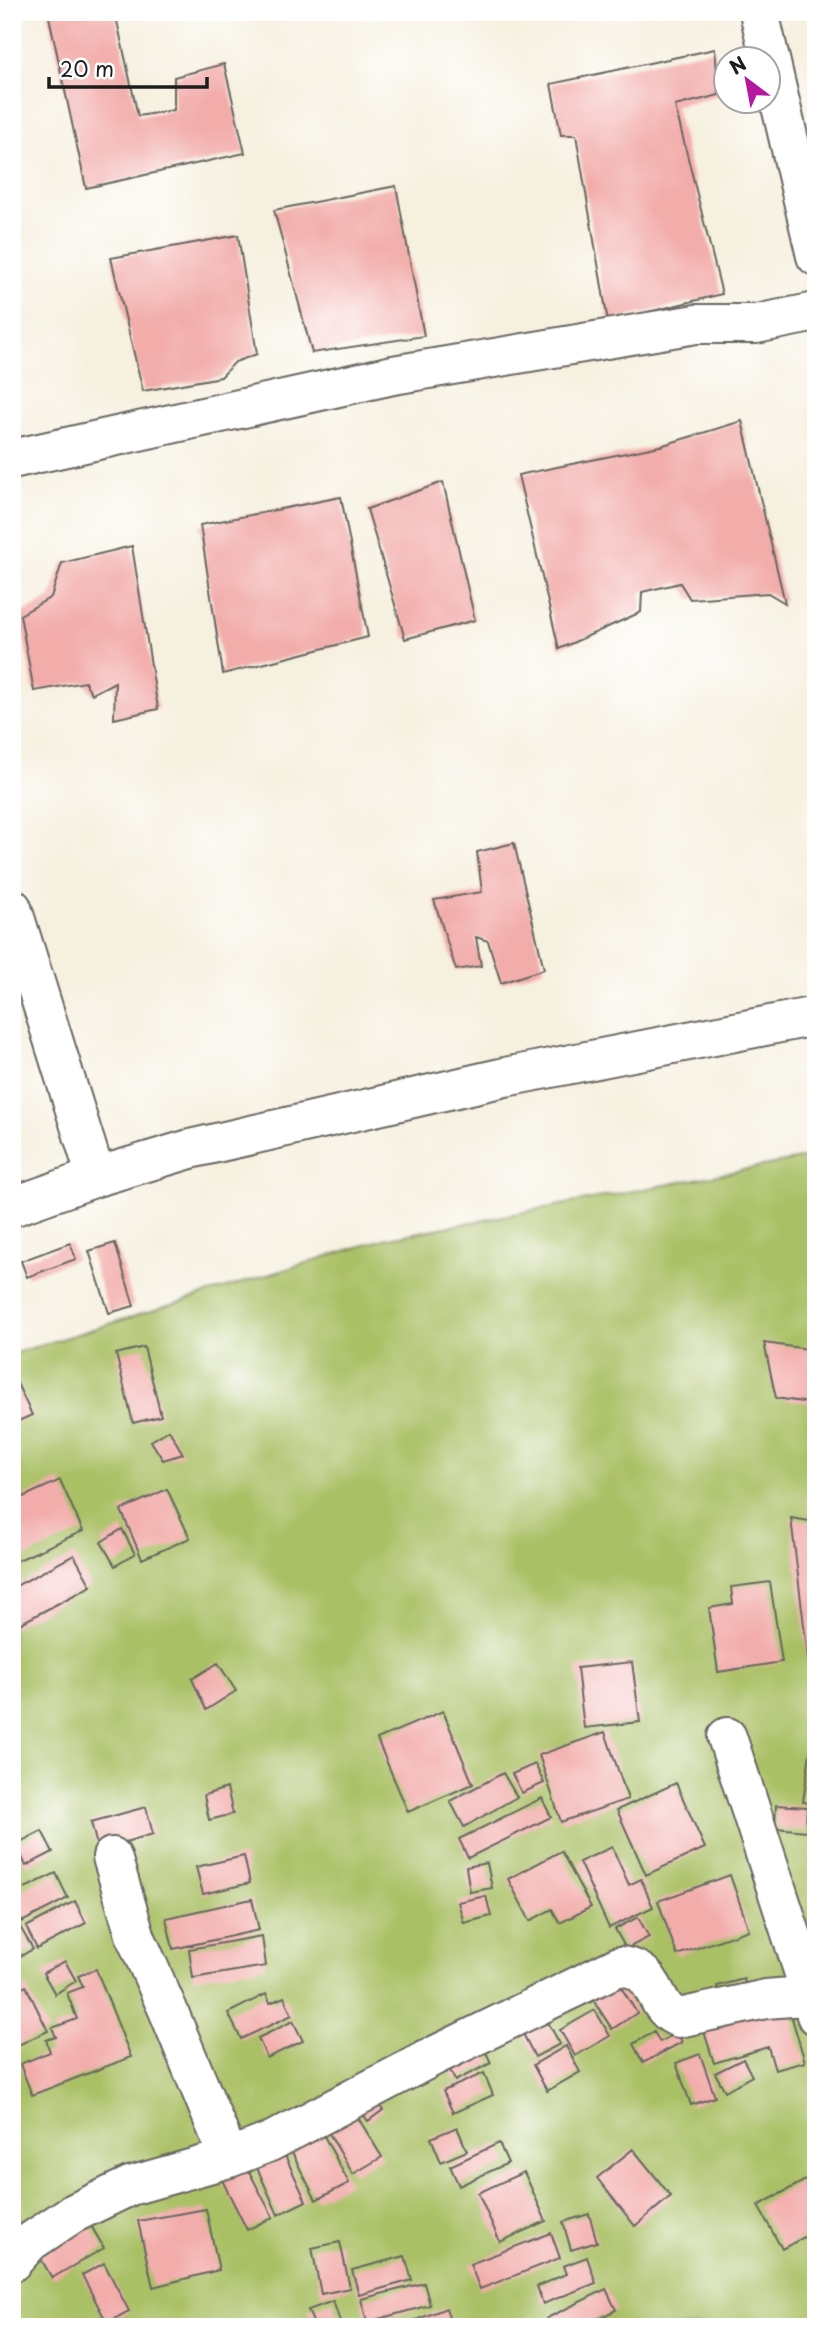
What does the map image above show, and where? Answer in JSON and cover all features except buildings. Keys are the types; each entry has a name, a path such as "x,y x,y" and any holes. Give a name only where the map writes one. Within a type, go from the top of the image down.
{"street":[{"path":"758,12 816,256"},
{"path":"12,459 393,375 696,324 756,324 816,312"},
{"path":"12,908 96,1177"},
{"path":"12,1207 96,1177 190,1149 479,1083 816,1016"},
{"path":"12,2262 30,2242 72,2214 130,2186 229,2158 270,2142 436,2055 619,1966 641,1972 670,2015 679,2018 766,1999 814,2002 727,1737"},
{"path":"112,1857 136,1938 229,2158"}],"green space":[{"path":"816,1156 816,2327 12,2327 12,1354 384,1239"}]}
